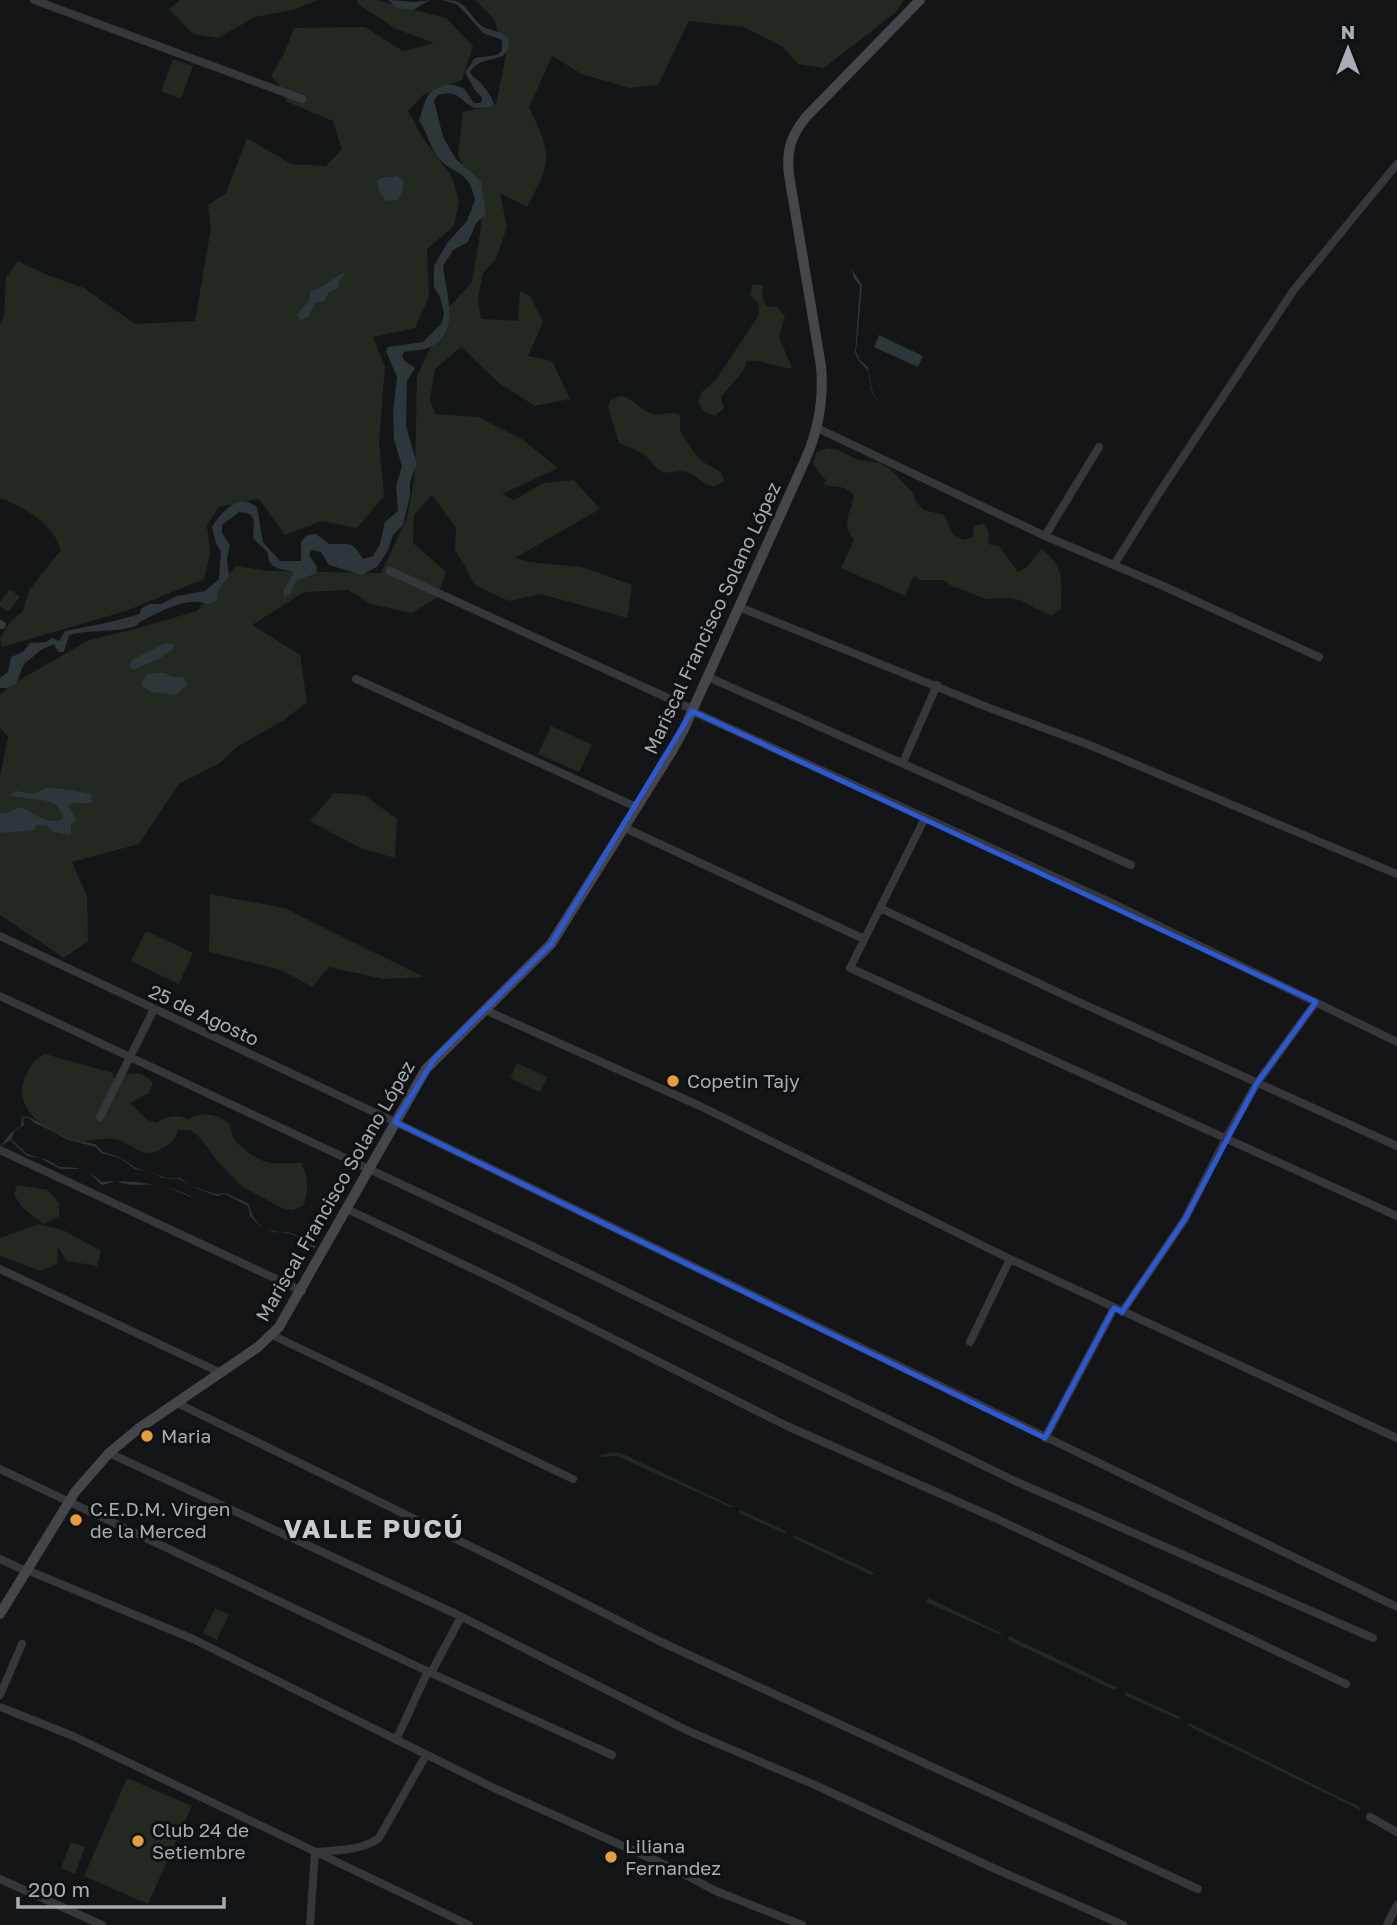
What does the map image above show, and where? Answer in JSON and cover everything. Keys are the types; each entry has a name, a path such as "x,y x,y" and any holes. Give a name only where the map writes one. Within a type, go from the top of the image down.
{"main road":[{"name":"Mariscal Francisco Solano López","path":"0,1614 69,1501 108,1452 221,1373 272,1335 284,1321 421,1078 435,1058 551,944 672,751 708,677 817,428 822,402 821,366 789,174 788,149 792,137 806,117 920,0"}],"street":[{"path":"34,0 302,99"},
{"path":"1114,565 1293,290 1397,164"},
{"path":"817,428 1045,536 1319,657"},
{"path":"1045,536 1099,447"},
{"path":"390,571 1114,904 1397,1042"},
{"path":"739,607 992,709 1087,744 1397,874"},
{"path":"708,677 1131,864"},
{"path":"356,679 636,807"},
{"path":"903,762 937,685"},
{"path":"925,818 850,968 1397,1216"},
{"path":"623,827 864,939"},
{"path":"880,908 1397,1146"},
{"name":"25 de Agosto","path":"0,936 396,1122 1397,1607"},
{"path":"0,996 370,1169 1014,1481 1373,1638"},
{"path":"1045,1438 1118,1310 1185,1219 1257,1083 1316,1002"},
{"path":"100,1117 154,1009"},
{"path":"485,1010 700,1106 1010,1259 1397,1438"},
{"path":"0,1150 302,1291"},
{"path":"347,1209 498,1281 787,1426 995,1518 1346,1684"},
{"path":"970,1342 1010,1259"},
{"path":"0,1269 221,1373"},
{"path":"272,1335 573,1479"},
{"path":"177,1403 659,1641 1198,1889"},
{"path":"108,1452 461,1617 686,1730 815,1785 1123,1925"},
{"path":"0,1469 612,1755"},
{"path":"0,1559 193,1639 506,1794 670,1867 716,1891 802,1925"},
{"path":"396,1740 461,1617"},
{"path":"0,1695 22,1644"},
{"path":"0,1707 73,1736 469,1925"},
{"path":"315,1852 355,1848 368,1845 379,1838 426,1755"},
{"path":"1370,1817 1397,1832"},
{"path":"310,1925 315,1852"},
{"path":"0,1879 102,1925"},
{"path":"1387,1925 1397,1905"}],"highlighted area":[{"path":"692,711 1316,1002 1257,1083 1185,1219 1122,1312 1114,1308 1045,1438 395,1122 435,1058 551,944"}],"shaded area":[{"path":"180,0 317,0 293,10 255,17 218,38 193,34 169,9"},
{"path":"357,0 376,0 446,18 473,46 462,80 423,95 408,111 423,138 452,177 459,201 454,226 427,249 429,296 415,328 373,337 385,366 379,442 384,496 357,528 322,521 285,535 259,499 219,507 207,525 210,553 204,579 126,611 2,647 0,638 10,622 23,611 29,590 61,550 45,524 0,498 0,324 4,316 6,277 18,261 84,288 135,324 195,321 211,227 208,205 226,193 247,138 291,164 326,166 342,149 333,121 287,102 271,76 284,54 294,28 365,27 403,51 434,43 396,29 358,4"},
{"path":"388,0 430,0 413,10 397,8"},
{"path":"443,0 460,3 480,24 506,36 509,39 508,49 503,56 481,63 470,72 490,95 494,103 491,107 474,108 458,96 450,94 438,95 434,101 443,137 456,159 481,181 486,214 476,223 468,242 453,250 443,266 449,301 448,325 444,335 437,343 425,349 404,352 402,357 415,368 407,381 406,426 417,464 410,482 410,496 403,525 393,535 378,566 362,575 329,565 321,552 311,550 309,555 317,567 316,573 296,581 290,594 284,597 285,587 294,572 280,569 270,562 268,553 253,538 254,520 250,514 239,512 222,525 222,533 230,545 227,559 229,576 218,590 217,601 207,604 182,603 125,629 69,635 64,652 58,652 54,644 41,650 24,664 16,684 0,688 0,678 8,672 11,657 23,652 30,643 46,642 52,638 59,641 65,631 130,617 139,614 142,608 150,604 161,604 177,596 205,591 219,579 221,551 216,544 212,527 225,510 237,503 250,503 257,507 263,542 280,561 301,561 301,542 307,535 316,534 329,544 353,546 363,559 373,556 380,544 385,522 398,511 396,486 402,466 394,440 393,413 397,377 386,351 388,347 423,342 442,323 444,314 440,297 434,287 434,266 447,243 467,221 475,200 464,176 437,156 419,121 429,94 443,86 459,86 474,103 481,103 482,98 465,72 475,58 497,55 502,51 502,40 483,33 458,5"},
{"path":"475,0 904,0 896,12 824,68 798,64 783,47 744,27 689,21 658,85 629,88 582,74 552,56 529,107 545,148 542,178 527,207 500,193 507,227 496,259 483,273 478,299 481,319 518,321 520,291 530,296 543,322 528,356 552,361 570,399 535,406 499,383 461,347 435,369 430,400 435,414 478,417 523,440 558,468 502,494 514,500 543,483 574,480 600,509 515,558 529,562 582,567 632,585 627,618 541,594 509,601 476,586 455,550 456,528 432,495 414,515 413,543 446,572 437,598 411,613 371,604 348,590 304,592 252,625 300,655 307,702 284,720 235,748 220,763 179,784 139,844 72,862 87,896 88,941 64,958 0,915 0,776 8,737 0,727 0,694 89,640 197,611 236,566 269,571 381,573 407,518 415,474 417,376 449,307 472,282 481,227 480,200 458,155 463,112 496,104 506,55 494,19"},
{"path":"173,59 193,66 181,99 161,91"},
{"path":"397,176 403,180 402,193 398,200 386,201 380,193 377,181"},
{"path":"851,268 862,285 856,352 868,367 872,390 880,406 871,390 868,370 859,361 855,353 860,286"},
{"path":"344,272 338,288 329,292 324,302 316,302 308,317 300,320 297,314 309,301 311,290 320,288"},
{"path":"752,285 763,285 762,296 766,306 777,307 785,316 779,337 792,368 747,361 743,371 721,397 724,408 715,416 704,412 698,402 702,392 715,381 759,315 759,304 750,296"},
{"path":"879,335 923,356 918,367 874,347"},
{"path":"620,396 650,413 679,414 680,430 686,440 700,459 721,473 724,481 713,486 686,472 662,472 641,453 619,443 608,407 610,401"},
{"path":"828,448 889,468 912,492 916,502 924,510 944,515 953,535 963,540 973,537 974,526 984,524 989,533 988,544 999,546 1018,572 1027,567 1041,549 1055,562 1058,569 1061,609 1051,616 1020,600 986,599 943,580 920,580 914,576 905,596 841,568 854,540 847,522 854,495 845,488 823,485 826,480 813,462 817,451"},
{"path":"10,589 20,597 8,612 0,606 0,602"},
{"path":"166,643 173,645 173,649 159,659 132,670 132,660"},
{"path":"148,674 184,677 187,685 176,695 151,692 142,686 142,681"},
{"path":"551,726 592,745 579,772 538,754"},
{"path":"45,788 91,794 92,802 68,806 77,820 71,824 71,835 37,825 34,830 0,833 0,813 21,807 46,820 63,819 61,811 50,802 10,795 16,791 34,794"},
{"path":"334,793 364,795 397,819 395,858 360,848 310,821"},
{"path":"210,894 284,908 424,977 383,979 329,967 312,987 281,970 209,952"},
{"path":"146,931 193,953 179,984 131,961"},
{"path":"45,1054 113,1073 113,1078 134,1073 148,1078 153,1083 149,1093 130,1103 146,1119 156,1123 172,1116 188,1119 205,1114 215,1115 230,1124 235,1140 257,1158 270,1163 301,1163 307,1184 303,1206 293,1210 282,1208 243,1187 190,1130 178,1130 171,1143 150,1153 112,1139 75,1141 49,1130 32,1115 22,1095 23,1084 32,1064"},
{"path":"517,1063 547,1077 540,1092 510,1078"},
{"path":"22,1117 29,1117 69,1139 95,1144 103,1152 120,1157 136,1168 148,1172 135,1169 120,1158 101,1153 96,1147 66,1139 29,1118 23,1118 24,1125 15,1130 21,1126"},
{"path":"15,1130 11,1139 27,1154 50,1161 59,1167 80,1169 60,1169 40,1158 27,1156 10,1140 0,1147"},
{"path":"89,1173 102,1182 116,1181 102,1185"},
{"path":"118,1181 136,1182 155,1185 132,1185"},
{"path":"17,1185 48,1190 59,1203 59,1216 44,1224 23,1208 14,1195"},
{"path":"192,1186 216,1194 226,1193 249,1204 254,1218 264,1228 260,1226 250,1216 248,1206 225,1194 217,1196"},
{"path":"39,1224 65,1231 101,1251 97,1266 67,1261 58,1248 57,1264 41,1271 0,1256 0,1238"},
{"path":"282,1232 294,1234 316,1246 311,1247 294,1235"},
{"path":"611,1452 621,1453 732,1508 617,1456 600,1457"},
{"path":"740,1510 786,1531 786,1534 739,1513"},
{"path":"794,1535 874,1574 871,1575 793,1538"},
{"path":"928,1598 1001,1633 1001,1635 926,1602"},
{"path":"215,1608 229,1614 217,1640 203,1633"},
{"path":"1009,1636 1117,1688 1114,1690 1008,1640"},
{"path":"1126,1692 1180,1717 1180,1720 1124,1695"},
{"path":"1189,1723 1360,1807 1360,1810 1188,1726"},
{"name":"Club 24 de Setiembre","path":"127,1778 192,1806 148,1904 84,1876"},
{"path":"71,1842 85,1847 75,1874 61,1868"}],"place":[{"name":"Copetin Tajy","path":"673,1081"},
{"name":"Maria","path":"147,1436"},
{"name":"C.E.D.M. Virgen de la Merced","path":"76,1520"},
{"name":"Club 24 de Setiembre","path":"138,1841"},
{"name":"Liliana Fernandez","path":"611,1857"}],"district":[{"name":"VALLE PUCÚ","path":"374,1529"}]}
